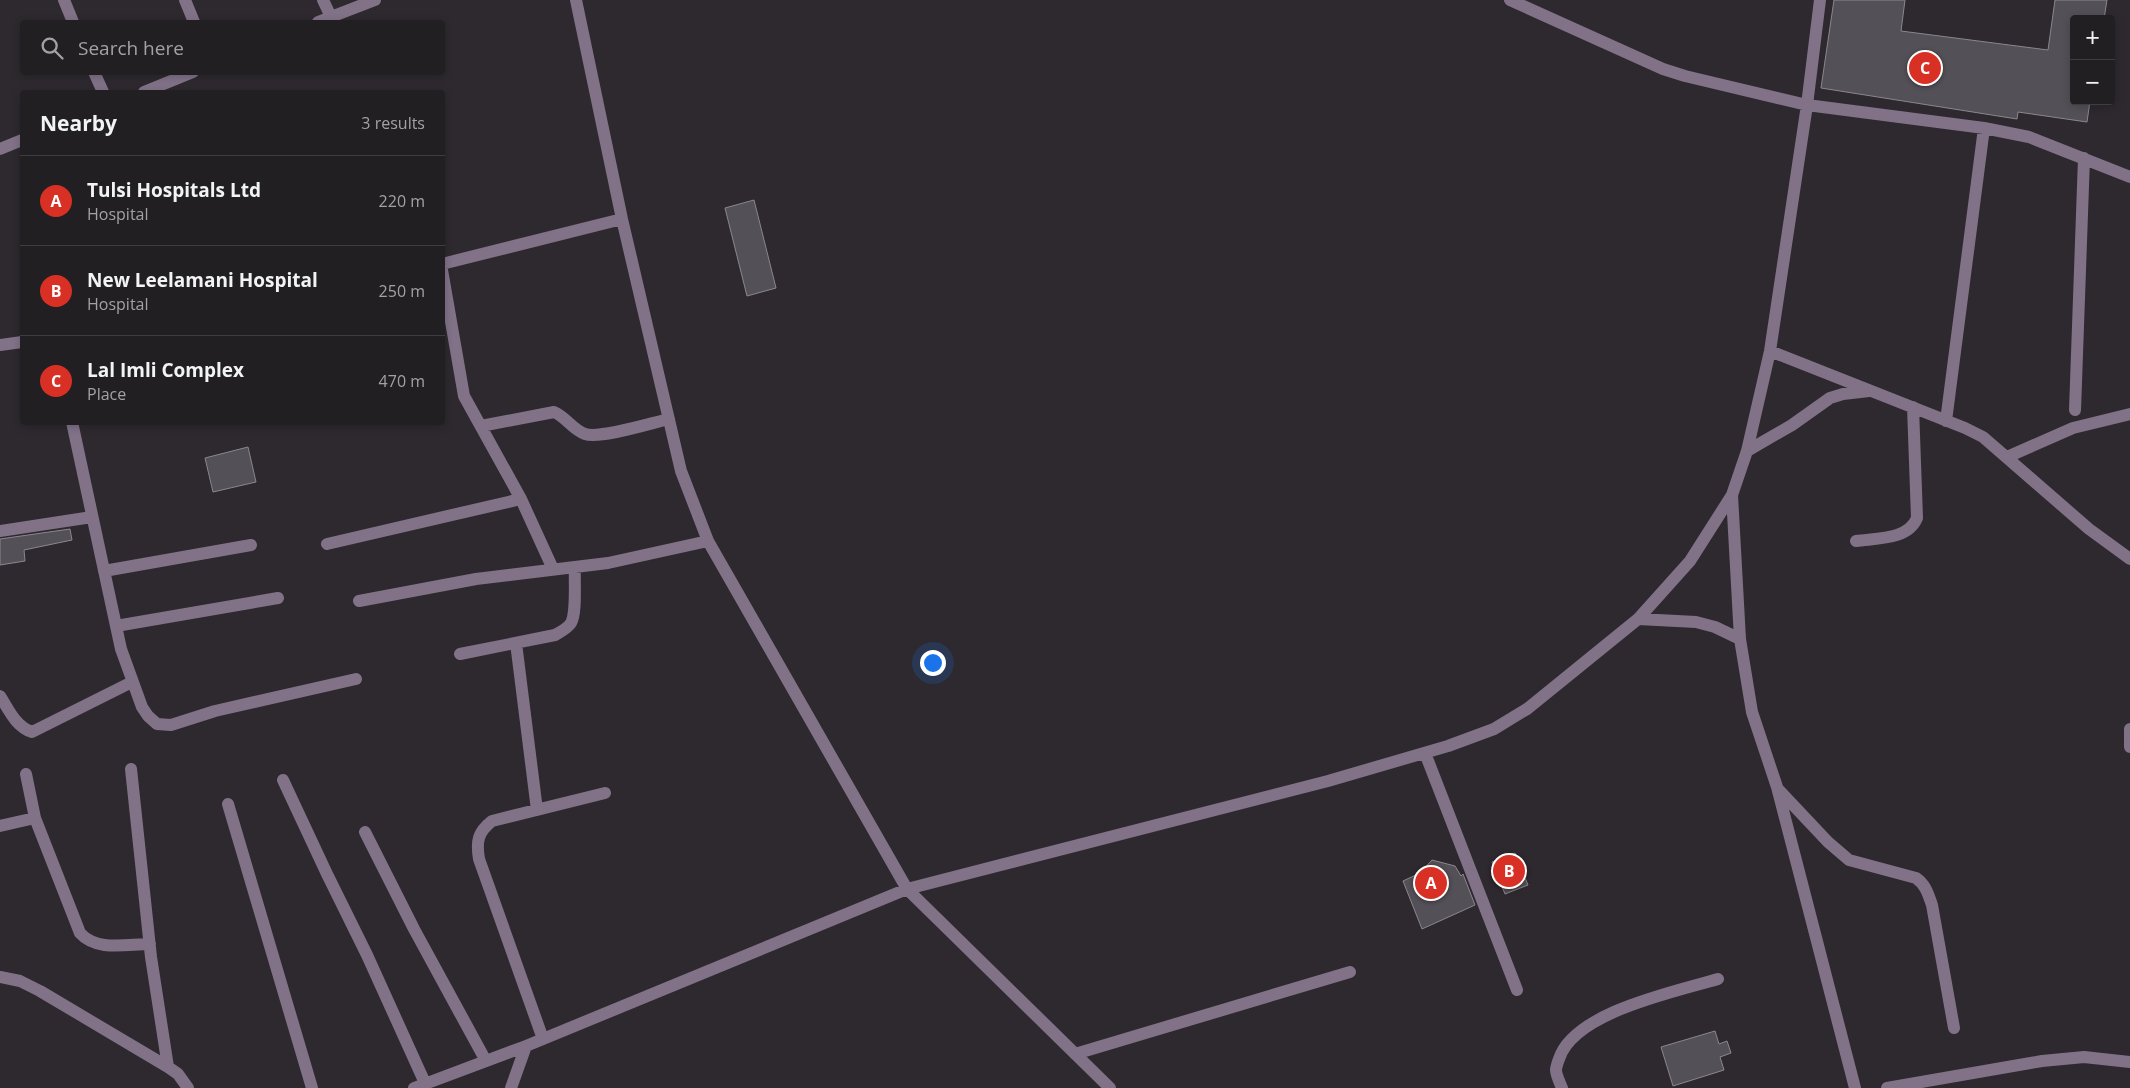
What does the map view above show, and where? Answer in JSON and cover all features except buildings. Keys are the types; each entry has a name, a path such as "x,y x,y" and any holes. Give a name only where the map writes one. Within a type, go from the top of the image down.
{"street":[{"path":"64,0 72,20"},
{"path":"186,0 193,20"},
{"path":"324,0 330,17"},
{"path":"323,20 375,0"},
{"path":"576,0 622,219 681,471 708,541 907,888 1110,1088"},
{"path":"283,780 326,874 367,955 419,1086 526,1046 907,888 1318,783 1425,753 1494,729 1527,709 1638,619 1690,561 1732,495 1747,451 1770,351 1808,105 1820,0"},
{"path":"1518,2 1664,69 1685,76 1808,105 1984,128 2029,137 2130,177"},
{"path":"95,75 101,90"},
{"path":"149,90 186,75"},
{"path":"1946,421 1984,128"},
{"path":"0,149 20,141"},
{"path":"2075,410 2084,158"},
{"path":"445,263 622,219"},
{"path":"445,289 464,396 521,499 553,570"},
{"path":"0,345 20,342"},
{"path":"1770,351 1913,407 1983,437 2074,517 2130,559"},
{"path":"1747,451 1792,425 1830,398 1843,394 1871,391"},
{"path":"1856,541 1899,535 1914,526 1917,518 1913,407"},
{"path":"481,426 554,412 561,415 579,430 592,435 669,419"},
{"path":"2007,457 2073,428 2130,414"},
{"path":"73,425 121,649 142,707 148,716 157,724 171,725 215,711 356,679"},
{"path":"1732,495 1740,639 1752,712 1776,787 1855,1088"},
{"path":"327,544 521,499"},
{"path":"0,531 92,517"},
{"path":"359,601 476,579 608,563 708,541"},
{"path":"104,571 251,545"},
{"path":"460,654 554,635 566,628 572,622 575,567"},
{"path":"116,626 278,598"},
{"path":"1638,619 1696,622 1714,627 1740,639"},
{"path":"516,643 537,810"},
{"path":"0,696 16,722 24,730 32,732 132,682"},
{"path":"2130,729 2130,747"},
{"path":"1425,753 1517,990"},
{"path":"131,769 150,944 168,1067"},
{"path":"26,774 35,818 80,933 86,941 96,945 150,944"},
{"path":"1776,787 1828,842 1849,860 1916,878 1922,882 1932,905 1954,1028"},
{"path":"543,1039 479,859 478,837 482,828 492,821 606,793"},
{"path":"228,804 312,1088"},
{"path":"0,826 35,818"},
{"path":"365,832 414,929 486,1061"},
{"path":"1075,1054 1350,972"},
{"path":"0,976 40,991 168,1067 178,1074 188,1088"},
{"path":"1562,1088 1556,1069 1561,1054 1571,1038 1590,1024 1638,1004 1718,979"},
{"path":"510,1088 526,1046"},
{"path":"1887,1088 2042,1061 2084,1057 2130,1062"}],"place":[{"name":"Lal Imli Complex","path":"1925,68"},
{"name":"New Leelamani Hospital","path":"1509,871"},
{"name":"Tulsi Hospitals Ltd","path":"1431,883"}]}
